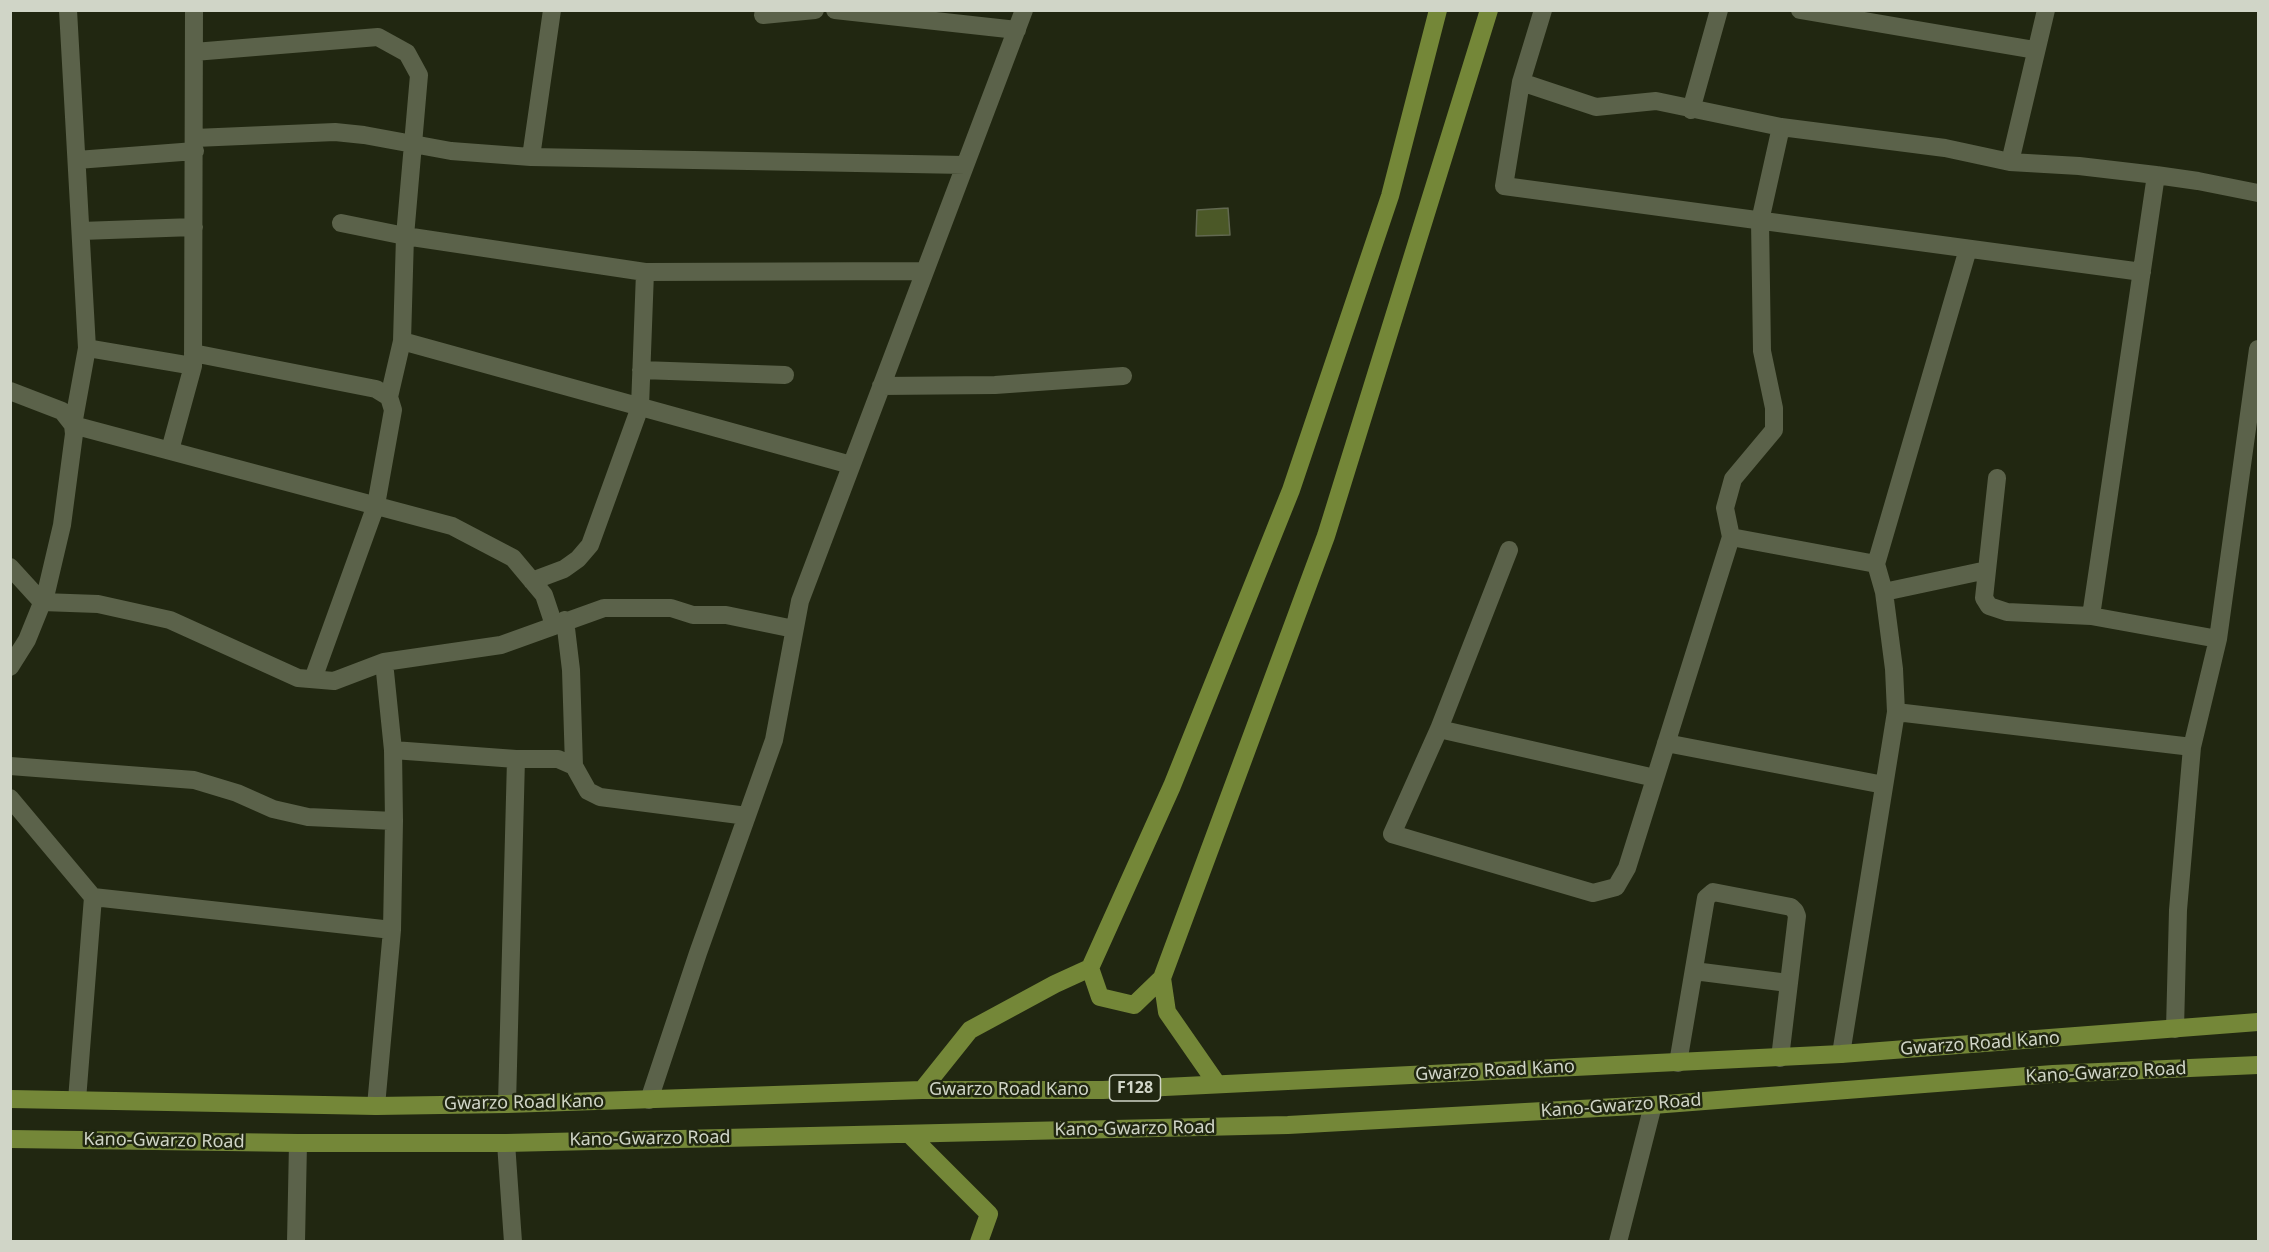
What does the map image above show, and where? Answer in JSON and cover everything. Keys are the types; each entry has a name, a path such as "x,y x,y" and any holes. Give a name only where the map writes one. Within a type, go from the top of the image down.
{"main road":[{"path":"922,1090 970,1030 1054,984 1090,968 1172,786 1291,490 1390,196 1438,10"},
{"path":"1090,968 1100,997 1134,1005 1162,978 1326,536 1489,10"},
{"path":"1162,978 1167,1012 1217,1084"},
{"name":"Gwarzo Road Kano","path":"10,1099 376,1106 649,1100 922,1090 1103,1090 1780,1058 2259,1022"},
{"name":"Kano-Gwarzo Road","path":"10,1139 506,1143 1288,1125 1653,1105 2053,1074 2259,1065"},
{"path":"909,1134 989,1214 979,1242"}],"street":[{"path":"10,667 27,640 46,593 62,525 73,424 87,348 68,10"},
{"path":"170,450 193,359 194,10"},
{"path":"531,157 552,10"},
{"path":"763,15 814,10"},
{"path":"835,10 1017,30"},
{"path":"649,1100 698,953 774,740 800,601 1024,10"},
{"path":"1542,10 1521,82 1504,186 2142,272"},
{"path":"1691,110 1719,10"},
{"path":"1800,10 2035,50"},
{"path":"2010,162 2046,10"},
{"path":"195,52 378,37 407,53 419,75 415,145 405,236 402,341 389,397 393,410 376,505 313,679"},
{"path":"1521,82 1596,107 1656,101 1781,127 1945,148 2010,162 2079,166 2156,175 2259,193"},
{"path":"1509,550 1439,729 1392,834 1593,893 1616,887 1627,868 1731,537 1725,508 1733,478 1774,430 1774,408 1762,351 1760,221 1781,127"},
{"path":"77,160 195,144 335,132 451,151 531,157 965,165"},
{"path":"2091,616 2156,175"},
{"path":"341,223 405,236 645,272 925,271"},
{"path":"81,231 194,227"},
{"path":"1841,1054 1896,712 1894,669 1884,592 1876,564 1968,249"},
{"path":"532,581 564,569 578,559 590,545 640,407 645,272"},
{"path":"402,341 851,465"},
{"path":"87,348 193,359 376,389 389,397"},
{"path":"2175,1029 2178,910 2193,747 2218,639 2251,456 2259,349"},
{"path":"641,370 785,375"},
{"path":"881,386 995,385 1123,376"},
{"path":"10,391 62,411 73,424 452,526 513,558 544,595 559,622 571,670 574,766 588,791 600,797 747,816"},
{"path":"1997,478 1984,598 1989,606 2007,612 2091,616 2218,639"},
{"path":"1731,537 1876,564"},
{"path":"10,567 42,602 98,604 171,620 298,678 334,681 384,662 501,645 559,622 604,608 670,608 693,615 726,615 794,629"},
{"path":"1884,592 1987,570"},
{"path":"376,1106 392,930 394,821 393,750 384,662"},
{"path":"1896,712 2193,747"},
{"path":"1439,729 1655,778"},
{"path":"1666,742 1884,785"},
{"path":"393,750 516,759 558,759 574,766"},
{"path":"507,1104 516,759"},
{"path":"10,766 194,780 237,793 273,809 308,817 394,821"},
{"path":"10,798 93,897 392,930"},
{"path":"1678,1063 1707,898 1713,892 1791,907 1795,911 1797,916 1780,1058"},
{"path":"77,1100 93,897"},
{"path":"1694,971 1788,983"},
{"path":"1618,1242 1653,1105"},
{"path":"297,1242 298,1143"},
{"path":"506,1143 513,1242"}],"building":[{"path":"1228,208 1230,235 1196,236 1197,210"}]}
